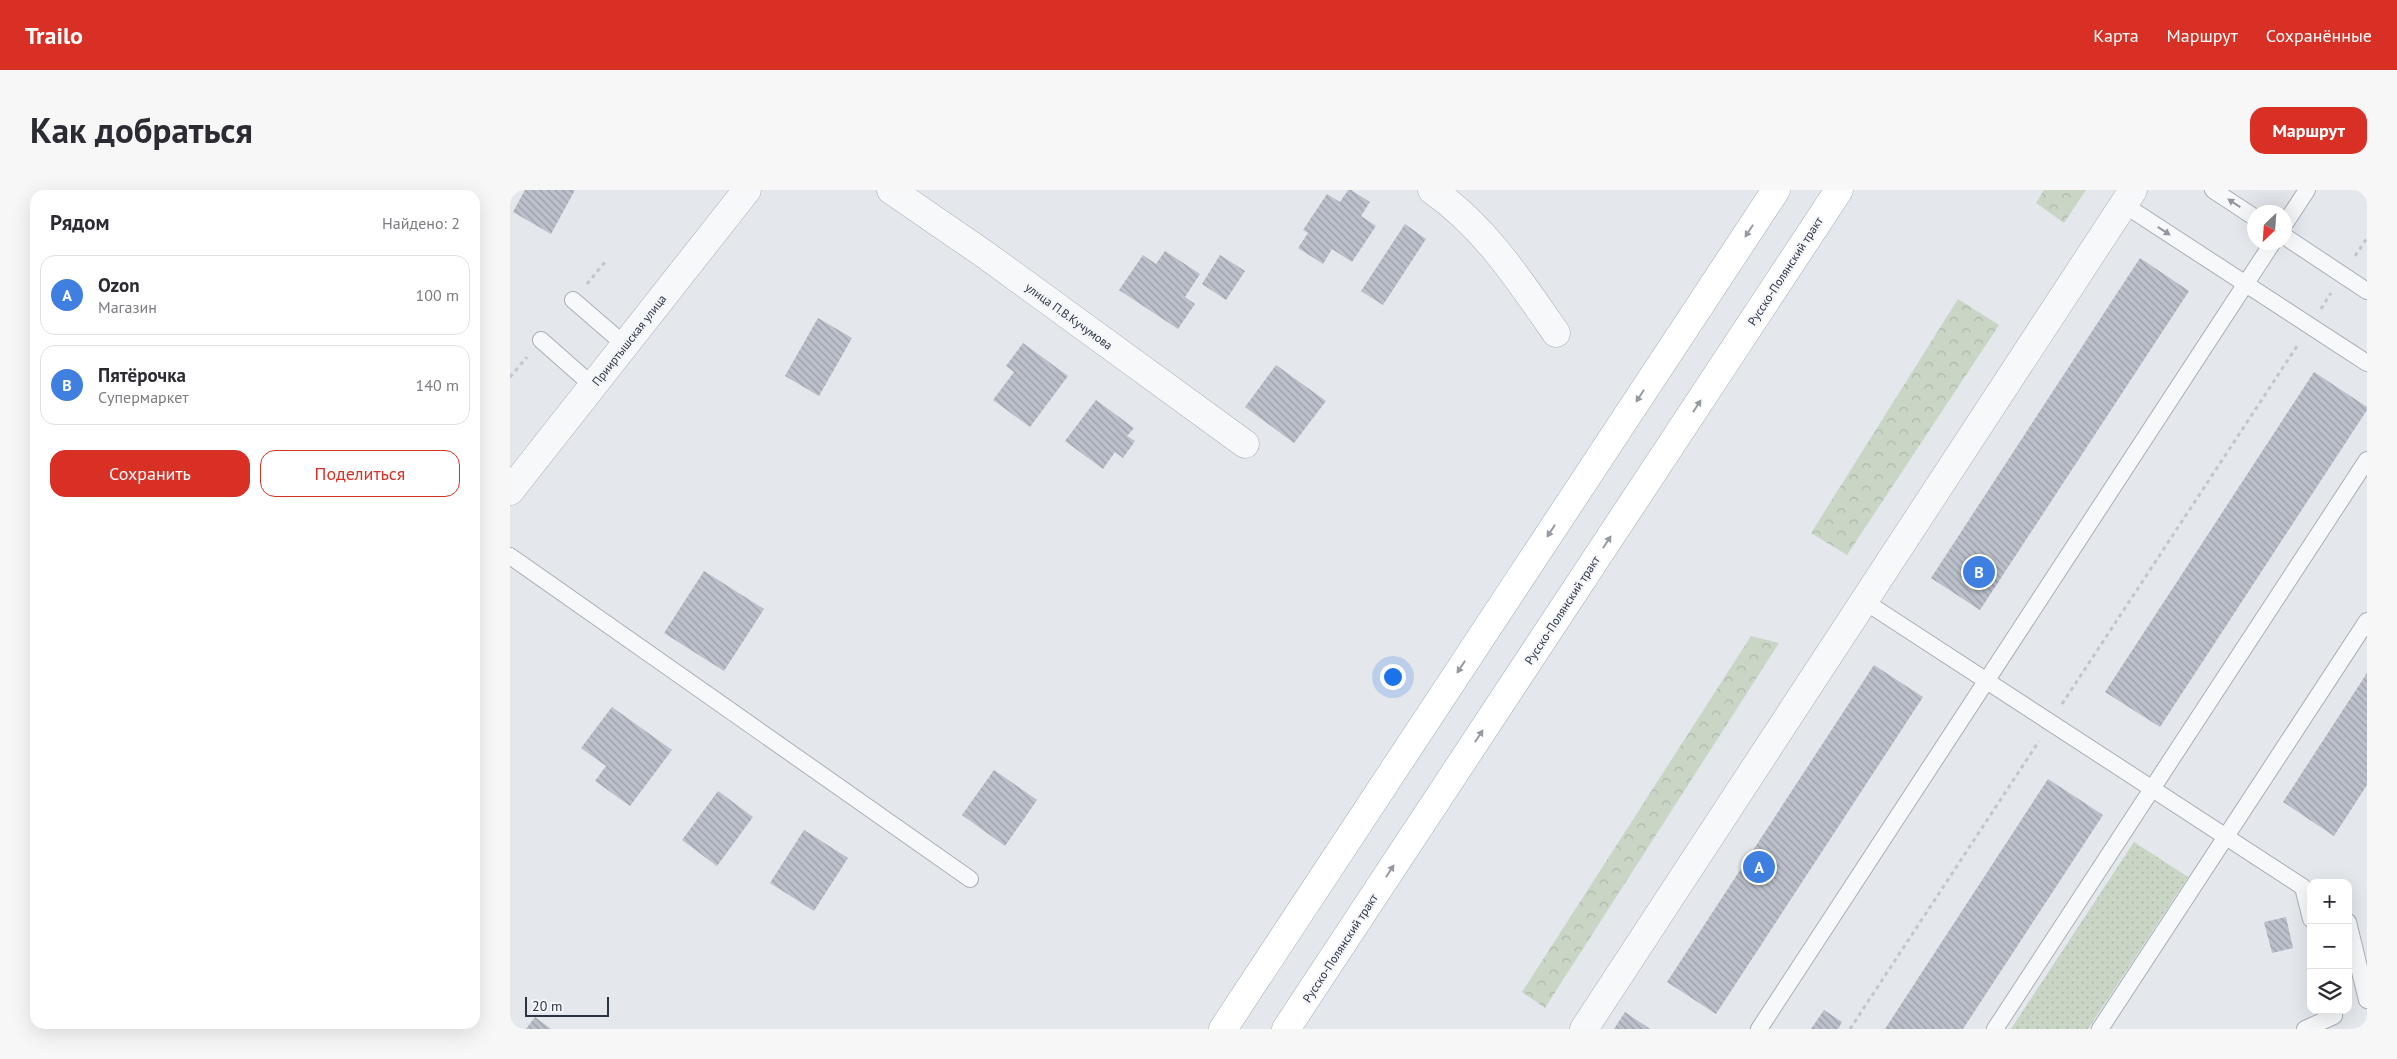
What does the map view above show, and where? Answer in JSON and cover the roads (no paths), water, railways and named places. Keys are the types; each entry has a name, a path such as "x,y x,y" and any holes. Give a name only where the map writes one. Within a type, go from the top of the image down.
{"main road":[{"path":"1223,1029 1776,190"},
{"name":"Русско-Полянский тракт","path":"1286,1029 1839,190"}],"street":[{"name":"Прииртышская улица","path":"510,491 747,190"},
{"name":"улица П.В.Кучумова","path":"891,190 987,256 1245,444"},
{"path":"1432,190 1472,224 1509,264 1556,333"},
{"path":"1584,1029 2128,197"}],"lane":[{"path":"2213,190 2247,212"},
{"path":"2292,213 2307,190"},
{"path":"2128,197 2246,284 2367,363"},
{"path":"2292,241 2367,291"},
{"path":"1759,1029 2268,250"},
{"path":"573,300 625,345"},
{"path":"541,340 593,386"},
{"path":"1995,1029 2367,460"},
{"path":"510,556 970,879"},
{"path":"1864,601 2303,887 2307,903"},
{"path":"2100,1029 2367,621"},
{"path":"2348,924 2367,1000"},
{"path":"2305,1029 2335,1018"}],"place":[{"name":"Пятёрочка","path":"1979,572"},
{"name":"Ozon","path":"1759,867"}]}
